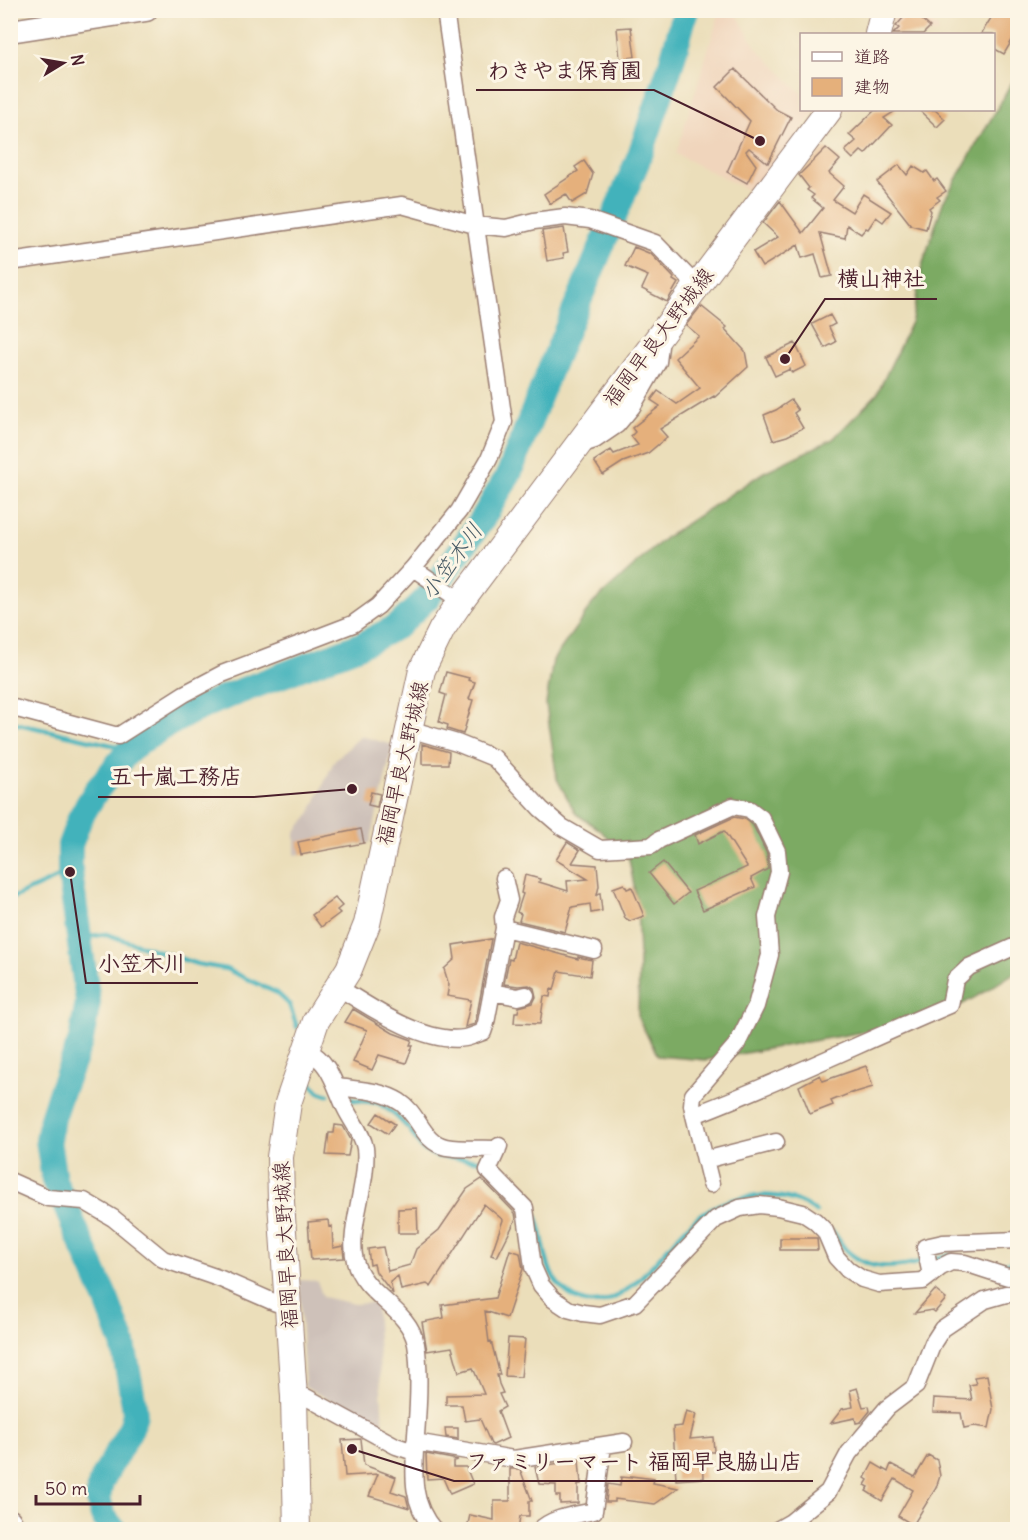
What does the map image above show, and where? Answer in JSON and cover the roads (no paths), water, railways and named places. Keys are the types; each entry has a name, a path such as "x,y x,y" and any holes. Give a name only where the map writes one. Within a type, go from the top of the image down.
{"main road":[{"path":"10,31 146,10"},
{"path":"878,33 884,10"},
{"name":"福岡早良大野城線","path":"297,1530 294,1397 280,1157 288,1103 316,1021 349,969 367,924 422,670 442,629 461,601 829,111"},
{"path":"10,1521 14,1530"}],"street":[{"path":"10,707 118,736 184,694 222,674 353,624 378,606 459,512 489,459 504,422 445,10"},
{"path":"10,262 402,205 475,225 506,228 534,221 566,217 590,220 655,243 687,276 698,284"},
{"path":"413,568 461,601"},
{"path":"409,729 457,743 494,758 541,809 562,827 600,849 651,846 659,840 732,806 749,809 761,818 777,851 779,872 767,917 770,955 756,1006 737,1044 693,1095 694,1115 711,1184"},
{"path":"338,987 372,1009 414,1029 441,1037 464,1038 483,1032 504,928 503,917 509,900 504,878"},
{"path":"504,928 594,950"},
{"path":"694,1115 764,1089 881,1034 950,1005 956,980 969,967 1017,945"},
{"path":"492,992 518,997 526,994"},
{"path":"306,1049 320,1057 337,1087 365,1148 354,1248 356,1262 362,1276 410,1324 416,1343 413,1474 417,1497 425,1520 434,1530"},
{"path":"337,1087 385,1094 407,1107 425,1134 445,1147 495,1155 525,1208 533,1267 541,1285 554,1299 568,1309 600,1315 635,1303 716,1219 740,1208 759,1205 803,1213 825,1232 836,1257 848,1270 861,1279 879,1284 923,1281 930,1272 951,1262 965,1263 1008,1277 1017,1275"},
{"path":"705,1160 776,1142"},
{"path":"10,1181 48,1198 84,1202 113,1218 163,1259 221,1279 276,1303 287,1303"},
{"path":"930,1272 925,1247 943,1243 1017,1240"},
{"path":"777,1530 791,1522 828,1492 849,1453 887,1408 916,1386 933,1343 942,1329 986,1300 1006,1294 1017,1294"},
{"path":"294,1397 306,1397 396,1446 514,1459 624,1442"},
{"path":"540,1530 543,1526 560,1519 594,1511 603,1446"}],"waterway":[{"name":"小笠木川","path":"114,1530 103,1516 98,1498 101,1482 131,1428 135,1414 134,1404 123,1344 107,1301 54,1180 48,1140 52,1118 81,1040 88,1002 70,872 70,845 80,818 96,791 130,749 162,728 220,699 361,645 398,626 427,598 483,518 509,474 550,369 640,155 671,64 686,10"},
{"path":"10,722 130,749"},
{"path":"10,899 70,872"},
{"path":"79,938 106,934 197,964 226,969 277,993 289,1004 297,1027"},
{"path":"309,1081 319,1092 328,1095"},
{"path":"346,1099 378,1103 393,1113 410,1130 422,1149 436,1156 486,1161 499,1167 522,1195"},
{"path":"531,1207 536,1216 546,1259 554,1278 561,1287 581,1301 600,1303 619,1295 638,1280 689,1226 717,1205 745,1197 775,1196 796,1201 816,1212"},
{"path":"833,1232 847,1251 856,1258 874,1265 894,1266 924,1261"},
{"path":"932,1259 950,1255"},
{"path":"991,1263 997,1265 1018,1261"}],"place":[{"name":"わきやま保育園","path":"760,141"},
{"name":"横山神社","path":"785,359"},
{"name":"五十嵐工務店","path":"352,789"},
{"name":"小笠木川","path":"70,872"},
{"name":"ファミリーマート 福岡早良脇山店","path":"352,1449"}]}
